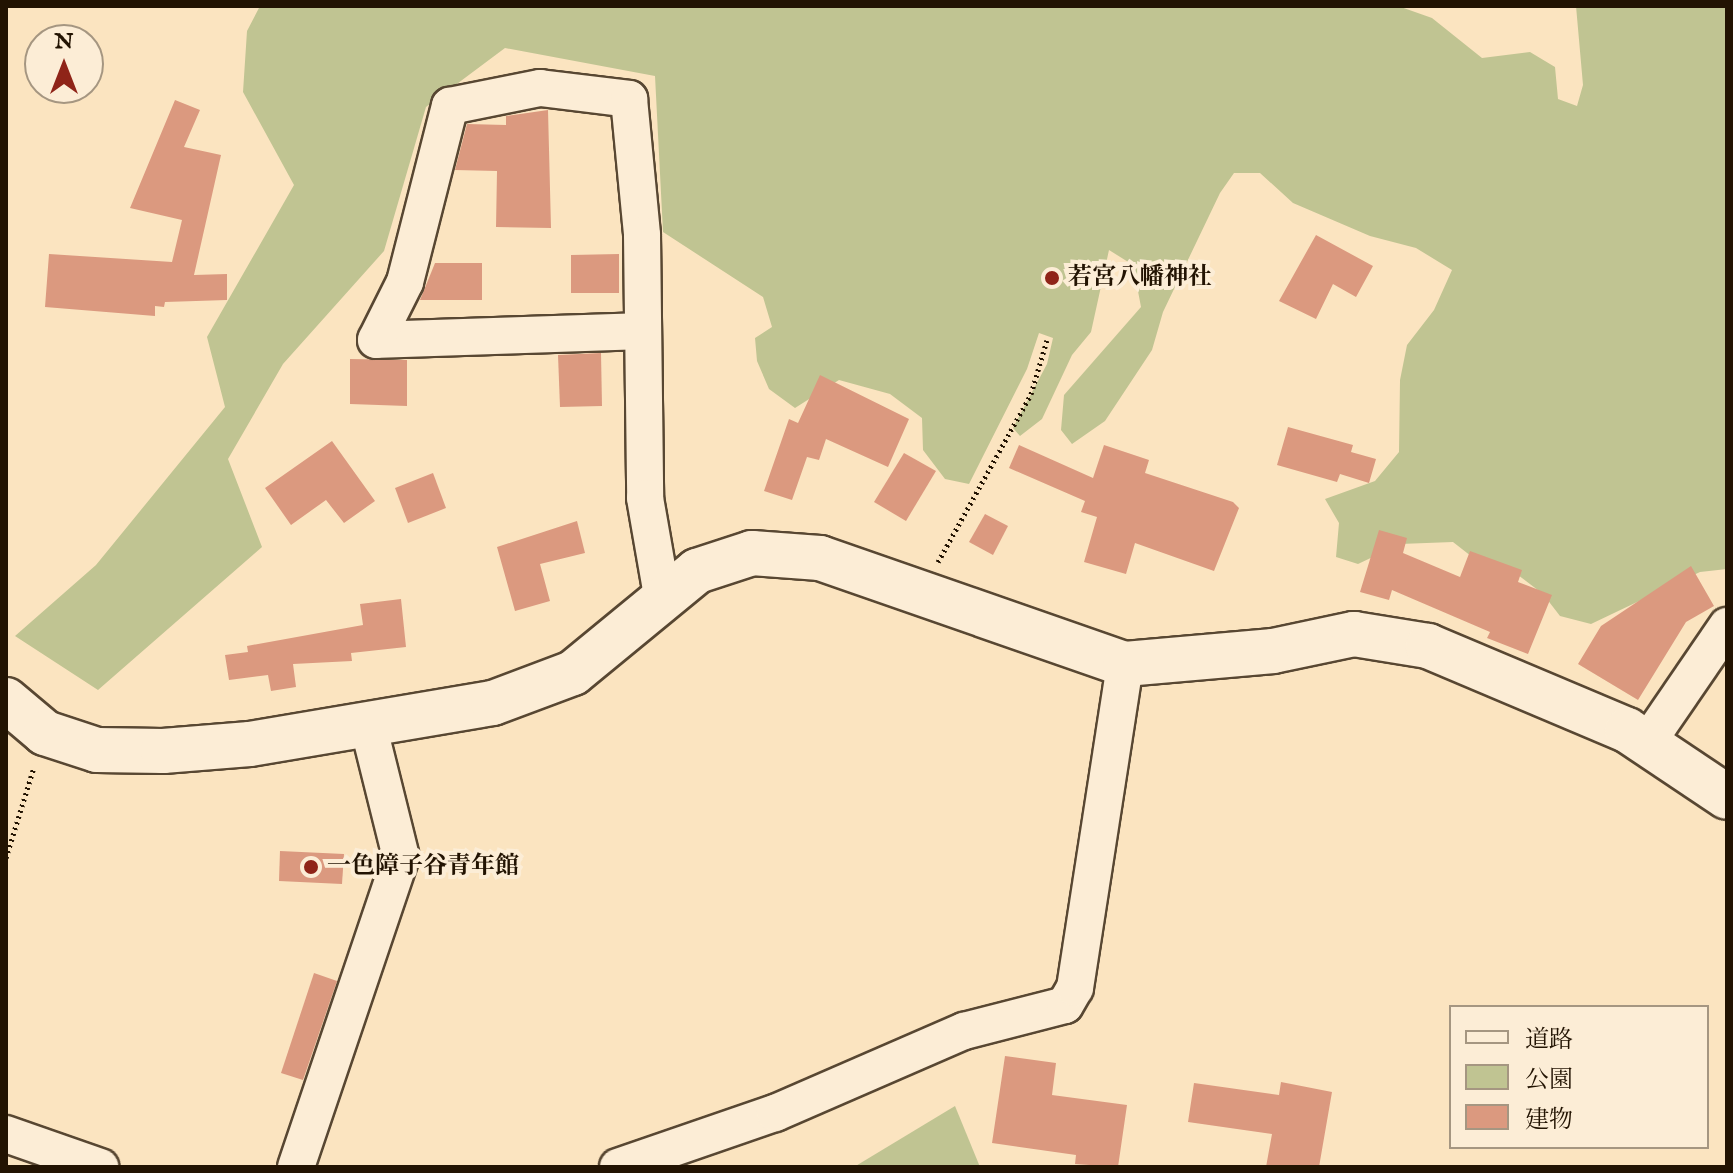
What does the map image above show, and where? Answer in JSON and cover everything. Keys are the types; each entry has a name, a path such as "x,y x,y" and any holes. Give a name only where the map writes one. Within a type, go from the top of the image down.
{"street":[{"path":"642,331 376,340 405,282 450,106 540,88 629,99 642,235 645,498 663,601"},
{"path":"6,700 45,733 97,750 163,751 250,744 367,721 493,703 573,673 697,571 752,553 820,558 923,597 1125,664 1369,636 1428,646 1647,743 1727,797"},
{"path":"1647,743 1727,626"},
{"path":"618,1167 775,1113 964,1031 1065,1005 1075,988 1125,664"},
{"path":"296,1167 401,857 367,721"},
{"path":"6,1134 100,1167"}],"path":[{"path":"923,597 1031,394 1047,340"},
{"path":"6,858 45,733"}],"green space":[{"path":"260,6 1398,6 1432,18 1482,58 1530,52 1555,67 1558,99 1577,106 1583,85 1576,6 1727,6 1727,569 1700,572 1591,624 1560,616 1543,594 1514,572 1485,567 1453,542 1400,544 1358,564 1336,557 1339,523 1325,499 1375,481 1399,452 1400,380 1407,345 1434,310 1452,270 1416,248 1370,236 1293,203 1260,173 1234,173 1220,193 1163,312 1152,350 1105,421 1072,444 1061,430 1064,395 1141,307 1133,265 1109,250 1091,332 1072,355 1042,419 1020,436 1013,428 1047,364 1053,338 1039,333 1027,369 969,484 945,479 923,450 922,418 890,394 839,380 795,408 769,389 757,361 755,338 772,327 763,297 663,232 655,76 505,48 426,107 384,251 283,364 228,459 262,547 98,690 15,636 96,565 225,407 207,337 294,185 243,92 247,31"},
{"path":"955,1106 980,1167 854,1167"}],"building":[{"path":"175,100 200,110 184,147 221,155 194,275 227,274 227,300 165,302 164,307 155,306 155,316 45,307 49,254 172,262 182,220 130,208"},
{"path":"548,110 551,228 496,227 497,171 455,170 467,124 506,125 506,116"},
{"path":"1316,235 1373,266 1356,297 1333,284 1316,319 1279,301"},
{"path":"619,254 619,293 571,293 571,255"},
{"path":"435,263 482,263 482,300 420,300"},
{"path":"601,353 602,406 560,407 558,355"},
{"path":"350,359 407,360 407,406 350,404"},
{"path":"820,375 909,419 888,467 826,439 819,460 807,457 792,500 764,491 789,419 798,423"},
{"path":"1288,427 1353,445 1351,452 1376,459 1369,483 1340,474 1337,482 1277,465"},
{"path":"332,441 375,501 344,523 326,500 291,525 265,488"},
{"path":"1019,445 1093,478 1104,445 1149,460 1145,473 1233,502 1239,508 1214,571 1135,543 1126,574 1084,562 1097,517 1081,512 1085,501 1009,468"},
{"path":"904,453 936,471 906,521 874,502"},
{"path":"433,473 446,508 408,523 395,488"},
{"path":"985,514 1008,526 993,555 969,542"},
{"path":"577,521 585,553 540,564 550,601 515,611 497,547"},
{"path":"1379,530 1407,538 1403,553 1460,577 1470,551 1522,570 1518,582 1552,595 1528,654 1487,638 1490,632 1392,590 1389,600 1360,592"},
{"path":"1691,566 1714,606 1686,622 1638,700 1578,664 1601,626"},
{"path":"401,599 406,647 351,653 352,661 293,664 296,687 271,691 268,675 229,680 225,655 248,652 247,646 363,625 360,604"},
{"name":"一色障子谷青年館","path":"280,851 344,854 342,884 279,881"},
{"path":"314,973 337,981 303,1080 281,1073"},
{"path":"1005,1056 1056,1063 1052,1095 1127,1105 1118,1167 1075,1164 1076,1155 992,1143"},
{"path":"1281,1082 1332,1092 1319,1167 1266,1167 1272,1134 1188,1122 1194,1083 1279,1095"}],"place":[{"name":"若宮八幡神社","path":"1052,278"},
{"name":"一色障子谷青年館","path":"311,867"}]}
